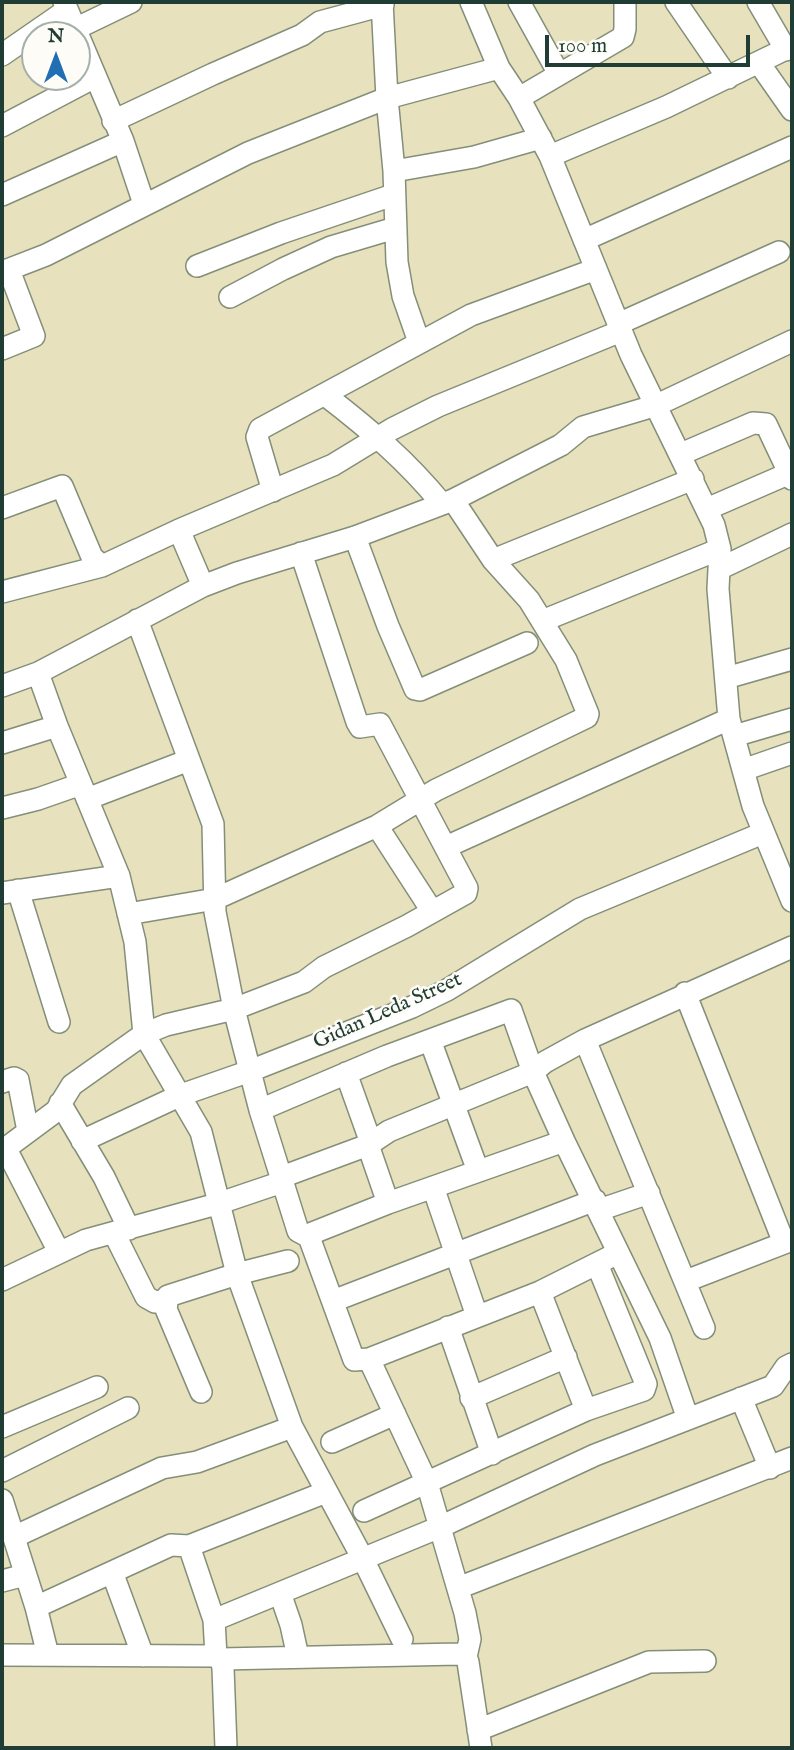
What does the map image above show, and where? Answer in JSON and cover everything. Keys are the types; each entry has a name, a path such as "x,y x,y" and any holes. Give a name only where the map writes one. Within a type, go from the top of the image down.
{"street":[{"path":"2,55 68,14 131,2"},
{"path":"471,2 499,68 519,98 545,147 620,327 708,509 719,559 718,589 732,728 764,833 785,865 792,901"},
{"path":"519,2 559,74"},
{"path":"519,98 623,37 625,2"},
{"path":"676,2 727,78"},
{"path":"394,171 545,147 727,78 789,48 758,2"},
{"path":"113,121 302,36 320,22 382,4 394,171 397,262 403,296 419,342"},
{"path":"68,14 122,141 144,204"},
{"path":"758,63 792,110"},
{"path":"2,349 34,336 5,271 46,254 248,153 387,98 499,68"},
{"path":"2,126 95,77"},
{"path":"2,195 122,141"},
{"path":"584,240 792,147"},
{"path":"197,266 281,233 393,195"},
{"path":"230,297 331,247 395,228"},
{"path":"2,592 102,566 179,530 333,465 438,406 620,327 779,252"},
{"path":"273,491 257,432 471,314 596,269"},
{"path":"2,686 38,673 203,586 355,537 447,502 561,444 583,427 657,405 792,341"},
{"path":"128,914 215,899 377,826 421,800 587,717 566,660 529,600 447,502 379,437 325,395"},
{"path":"681,454 752,423 766,424 791,476 708,509"},
{"path":"493,560 693,478"},
{"path":"2,508 62,486 92,557 102,566"},
{"path":"179,530 203,586"},
{"path":"542,621 792,534"},
{"path":"355,537 415,689 420,690 527,643"},
{"path":"59,1252 4,1150 56,1111 72,1085 144,1034 234,1009 304,982 324,968 467,891 380,724 364,727 357,722 301,554"},
{"path":"137,620 213,824 217,924 234,1009 260,1110 298,1231 309,1237 354,1360 369,1359 540,1292 618,1253"},
{"path":"726,678 792,659"},
{"path":"38,673 119,876 136,954 144,1034 201,1132 217,1204 237,1274 292,1427 363,1559 402,1639"},
{"path":"446,847 732,728 792,719"},
{"path":"2,744 57,726"},
{"path":"743,770 792,753"},
{"path":"2,808 84,791 189,760"},
{"path":"377,826 432,911"},
{"name":"Gidan Leda Street","path":"82,1141 181,1095 250,1071 412,1007 456,984 580,909 764,833"},
{"path":"58,1022 10,892 119,876"},
{"path":"3,1277 86,1240 217,1204 282,1182 287,1175 370,1144 409,1123 533,1072 545,1062 585,1040 792,947"},
{"path":"685,993 788,1241 686,1281"},
{"path":"260,1110 346,1073 511,1010 533,1072 564,1141 660,1338 688,1419"},
{"path":"430,1040 478,1171"},
{"path":"585,1040 704,1328"},
{"path":"346,1073 388,1203"},
{"path":"2,1082 18,1080 28,1131"},
{"path":"60,1103 104,1177 146,1297 155,1303 166,1300 173,1294 288,1261"},
{"path":"309,1237 311,1232 388,1203 564,1141"},
{"path":"433,1187 477,1316"},
{"path":"333,1301 455,1254 597,1205 649,1193"},
{"path":"364,1511 586,1410 644,1390 646,1384 597,1264"},
{"path":"540,1292 586,1410"},
{"path":"166,1300 166,1309 201,1392"},
{"path":"448,1327 492,1454"},
{"path":"471,1398 566,1357"},
{"path":"369,1359 427,1483 458,1588 470,1639 466,1657 480,1739 649,1662 705,1661"},
{"path":"214,1620 440,1527 573,1464 773,1386 786,1367 792,1364"},
{"path":"2,1427 97,1387"},
{"path":"741,1398 770,1468"},
{"path":"2,1471 128,1408"},
{"path":"332,1442 395,1414"},
{"path":"14,1537 162,1468 197,1462 292,1427"},
{"path":"458,1588 792,1458"},
{"path":"36,1607 171,1545 189,1546 326,1492"},
{"path":"3,1507 36,1607 48,1655"},
{"path":"189,1546 214,1620 226,1748"},
{"path":"112,1572 143,1656"},
{"path":"2,1581 25,1575"},
{"path":"280,1593 298,1657"},
{"path":"2,1655 218,1658 459,1654 466,1657"}]}
